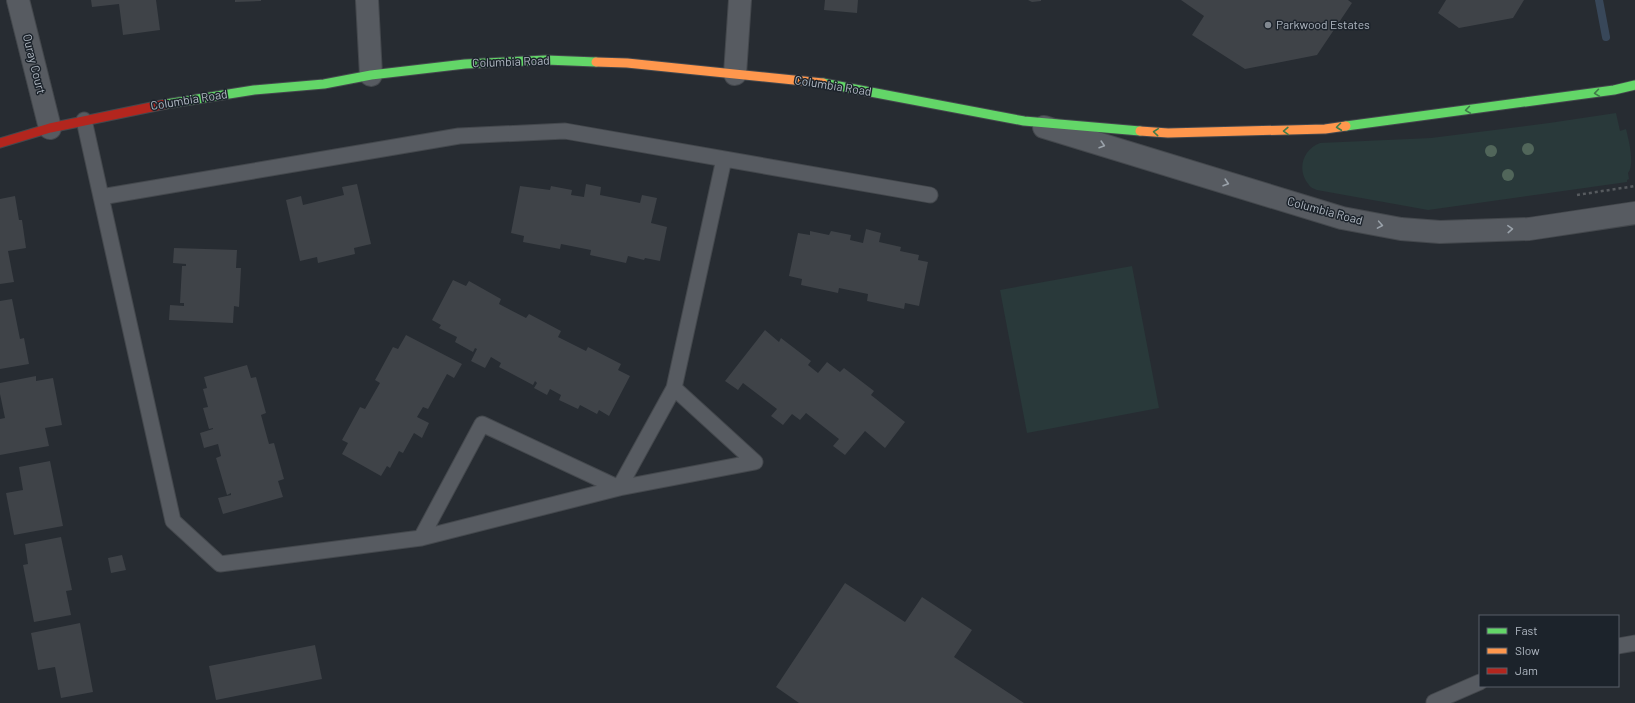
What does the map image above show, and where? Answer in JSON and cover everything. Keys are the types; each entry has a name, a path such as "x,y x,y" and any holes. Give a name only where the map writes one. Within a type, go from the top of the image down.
{"street":[{"name":"Ouray Court","path":"18,0 50,128"},
{"path":"367,0 371,75"},
{"path":"734,74 740,0"},
{"name":"Columbia Road","path":"0,142 50,128 151,106 254,90 324,84 371,75 465,64 546,60 628,63 829,84 1024,121 1168,133 1325,129 1614,90 1635,85"},
{"name":"Columbia Road","path":"1024,121 1342,218 1401,229 1440,232 1529,229 1635,213"}],"lane":[{"path":"84,120 173,521 220,564 421,538 619,488 755,462 674,388"},
{"path":"101,197 459,136 566,131 930,195"},
{"path":"619,488 674,388 724,159"},
{"path":"421,538 482,424 619,488"},
{"path":"1619,646 1635,643"},
{"path":"1434,702 1479,682"}],"path":[{"path":"1575,195 1635,186"}],"shaded area":[{"path":"1616,113 1620,131 1626,129 1630,146 1631,164 1628,173 1629,179 1627,182 1428,210 1317,190 1310,186 1303,173 1303,161 1306,155 1309,150 1320,143 1431,138"},
{"path":"1132,266 1159,408 1027,433 1000,290"}],"building":[{"path":"91,0 156,0 160,30 123,35 119,4 92,7"},
{"path":"235,0 261,0 261,1 235,2"},
{"path":"825,0 858,0 857,13 824,10"},
{"path":"1028,0 1041,0 1041,1 1032,2"},
{"name":"Parkwood Estates","path":"1181,0 1348,0 1352,3 1317,55 1245,69 1192,35 1204,16"},
{"path":"1446,0 1524,0 1513,18 1459,28 1438,13"},
{"path":"357,184 371,244 354,248 355,254 318,263 317,257 300,261 286,200 301,196 303,205 344,195 342,187"},
{"path":"586,184 601,187 600,195 640,203 642,195 657,198 651,223 667,227 660,261 645,258 644,260 628,256 626,263 590,255 591,250 561,244 560,249 523,242 524,236 511,233 520,186 550,190 551,186 572,190 571,195 584,197"},
{"path":"15,196 19,220 22,220 26,248 8,251 14,282 0,284 0,199"},
{"path":"866,229 881,233 879,242 901,247 900,251 919,255 918,260 928,262 919,306 905,303 904,309 867,301 868,294 839,288 838,293 801,285 802,279 789,276 798,233 810,235 810,231 829,235 831,231 851,235 850,240 863,243"},
{"path":"174,248 237,250 236,268 241,268 239,307 234,306 233,323 169,320 170,305 184,306 184,303 180,303 182,266 186,266 186,264 173,263"},
{"path":"453,280 466,286 469,281 501,299 499,304 526,318 529,314 561,331 558,337 586,351 588,347 621,364 618,370 630,376 609,416 599,410 597,414 580,405 578,409 559,400 561,395 550,389 547,395 534,388 537,383 535,381 533,385 499,367 501,363 491,357 485,368 471,361 477,349 475,348 473,352 455,342 457,337 439,328 441,325 432,320"},
{"path":"12,299 20,339 24,338 29,364 0,369 0,301"},
{"path":"765,330 779,342 781,338 811,361 808,365 818,373 827,362 840,372 844,368 874,391 871,395 905,422 885,448 865,431 845,455 833,446 839,439 806,413 800,420 792,414 783,425 771,416 777,409 743,383 738,390 725,381"},
{"path":"406,335 462,364 454,378 447,374 428,409 423,407 417,417 429,423 422,438 414,433 403,453 399,451 390,468 387,466 381,476 342,454 348,443 342,440 360,407 365,409 380,383 375,380 393,347 398,349"},
{"path":"247,365 251,378 256,377 266,413 261,415 269,444 274,443 284,479 278,481 283,497 223,514 218,498 231,495 231,493 227,495 216,458 221,456 218,444 204,448 200,433 213,429 209,429 203,408 208,407 203,389 207,388 204,377"},
{"path":"36,376 36,381 53,378 62,425 45,428 49,446 0,455 0,419 5,418 0,394 0,383"},
{"path":"50,461 63,526 14,535 6,493 23,490 19,467"},
{"path":"61,537 72,590 66,591 71,615 34,622 23,565 28,564 25,544"},
{"path":"122,555 126,570 111,573 108,558"},
{"path":"845,583 905,622 922,597 972,630 954,657 1024,703 799,703 776,687"},
{"path":"80,623 93,692 61,698 55,667 38,670 31,633"},
{"path":"315,645 322,679 216,700 209,666"}],"waterway":[{"path":"1599,0 1606,37"}],"traffic: fast":[{"path":"166,104 254,90 324,84 371,75 465,64 546,60 596,62"},
{"path":"823,83 1024,121 1140,131"},
{"path":"1346,126 1614,90 1635,85"}],"traffic: slow":[{"path":"596,62 627,63 823,83"},
{"path":"1140,131 1168,133 1325,129 1346,126"}],"traffic: jam":[{"path":"0,143 50,128 166,104"}],"place":[{"name":"Parkwood Estates","path":"1268,25"}]}
